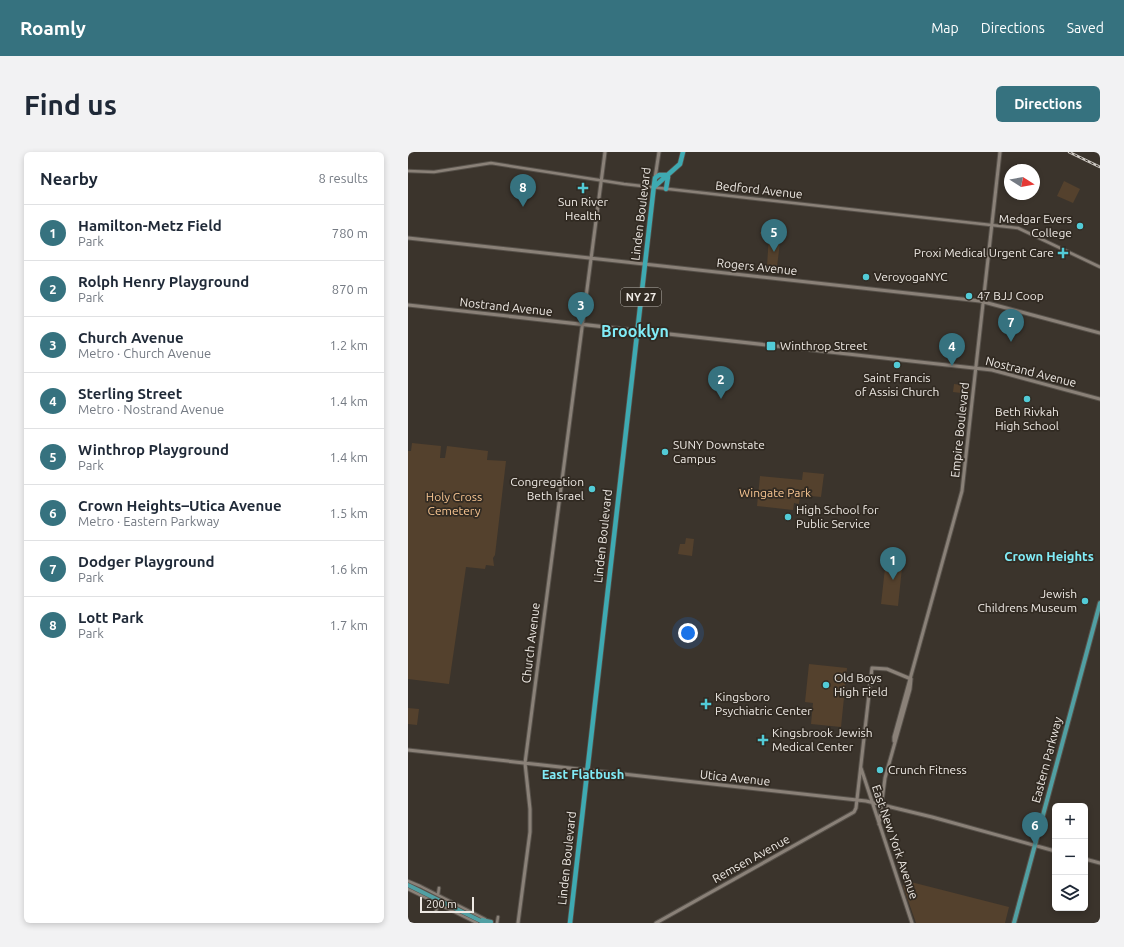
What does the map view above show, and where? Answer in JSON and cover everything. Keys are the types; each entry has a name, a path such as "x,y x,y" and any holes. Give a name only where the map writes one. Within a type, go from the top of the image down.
{"highway":[{"path":"654,187 680,164 683,152"},
{"path":"655,178 668,175"},
{"path":"666,189 668,175"},
{"name":"Linden Boulevard","path":"570,923 655,178"}],"main road":[{"name":"Church Avenue","path":"518,923 530,832 530,809 525,763 604,152"},
{"name":"Linden Boulevard","path":"655,178 659,152"},
{"name":"Empire Boulevard","path":"880,824 885,778 894,737 962,491 1000,152"},
{"name":"Rogers Avenue","path":"408,238 984,302 1100,333"},
{"name":"Nostrand Avenue","path":"408,305 992,370 1100,399"},
{"name":"Eastern Parkway","path":"1014,923 1100,603"},
{"name":"East New York Avenue","path":"855,811 872,668 887,669 911,680"},
{"name":"Utica Avenue","path":"408,750 872,802 1052,850"},
{"name":"East New York Avenue","path":"860,766 912,923"},
{"name":"Remsen Avenue","path":"656,923 855,811"},
{"path":"1088,860 1100,863"},
{"path":"408,885 436,896"},
{"path":"427,890 476,921 485,923"},
{"path":"476,921 492,923"}],"street":[{"name":"Bedford Avenue","path":"408,171 434,172 489,163 600,181 1021,228 1100,267"},
{"path":"408,881 427,890"},
{"path":"439,888 436,896 492,923"},
{"path":"408,889 476,921"},
{"path":"436,910 438,903"},
{"path":"497,923 498,917"}],"green space":[{"path":"1064,181 1080,189 1073,203 1057,196"},
{"path":"760,232 781,234 777,267 767,266 769,235 760,234"},
{"path":"962,383 970,384 969,394 953,392 954,384 962,385"},
{"name":"Holy Cross Cemetery","path":"412,443 441,446 440,458 445,458 447,446 488,451 487,460 506,461 495,555 493,558 494,566 486,565 485,569 466,567 449,684 408,679 408,451 411,451"},
{"name":"Wingate Park","path":"803,472 824,474 821,497 800,495 799,504 794,503 793,510 757,506 760,476 802,480"},
{"path":"686,538 694,539 692,556 678,554 680,544 685,544"},
{"path":"888,566 902,568 898,606 881,604 885,568"},
{"name":"Old Boys High Field","path":"809,664 847,668 841,727 811,724 813,703 805,702"},
{"path":"408,708 419,709 417,725 408,724"},
{"path":"907,881 1009,907 1005,923 916,923 903,886"}],"railway":[{"path":"1069,152 1100,167"}],"place":[{"name":"Sun River Health","path":"583,188"},
{"name":"Lott Park","path":"523,207"},
{"name":"Medgar Evers College","path":"1080,226"},
{"name":"Winthrop Playground","path":"774,252"},
{"name":"Proxi Medical Urgent Care","path":"1063,253"},
{"name":"VeroyogaNYC","path":"866,277"},
{"name":"47 BJJ Coop","path":"969,296"},
{"name":"Church Avenue","path":"581,325"},
{"name":"Dodger Playground","path":"1011,342"},
{"name":"Winthrop Street","path":"771,346"},
{"name":"Saint Francis of Assisi Church","path":"897,365"},
{"name":"Sterling Street","path":"952,366"},
{"name":"Rolph Henry Playground","path":"721,399"},
{"name":"Beth Rivkah High School","path":"1027,399"},
{"name":"SUNY Downstate Campus","path":"665,452"},
{"name":"Congregation Beth Israel","path":"592,489"},
{"name":"High School for Public Service","path":"788,517"},
{"name":"Hamilton-Metz Field","path":"893,580"},
{"name":"Jewish Childrens Museum","path":"1085,601"},
{"name":"Old Boys High Field","path":"826,685"},
{"name":"Kingsboro Psychiatric Center","path":"706,704"},
{"name":"Kingsbrook Jewish Medical Center","path":"763,740"},
{"name":"Crunch Fitness","path":"880,770"},
{"name":"Crown Heights–Utica Avenue","path":"1035,845"}],"district":[{"name":"Brooklyn","path":"635,331"},
{"name":"Crown Heights","path":"1049,556"},
{"name":"East Flatbush","path":"583,774"}]}
